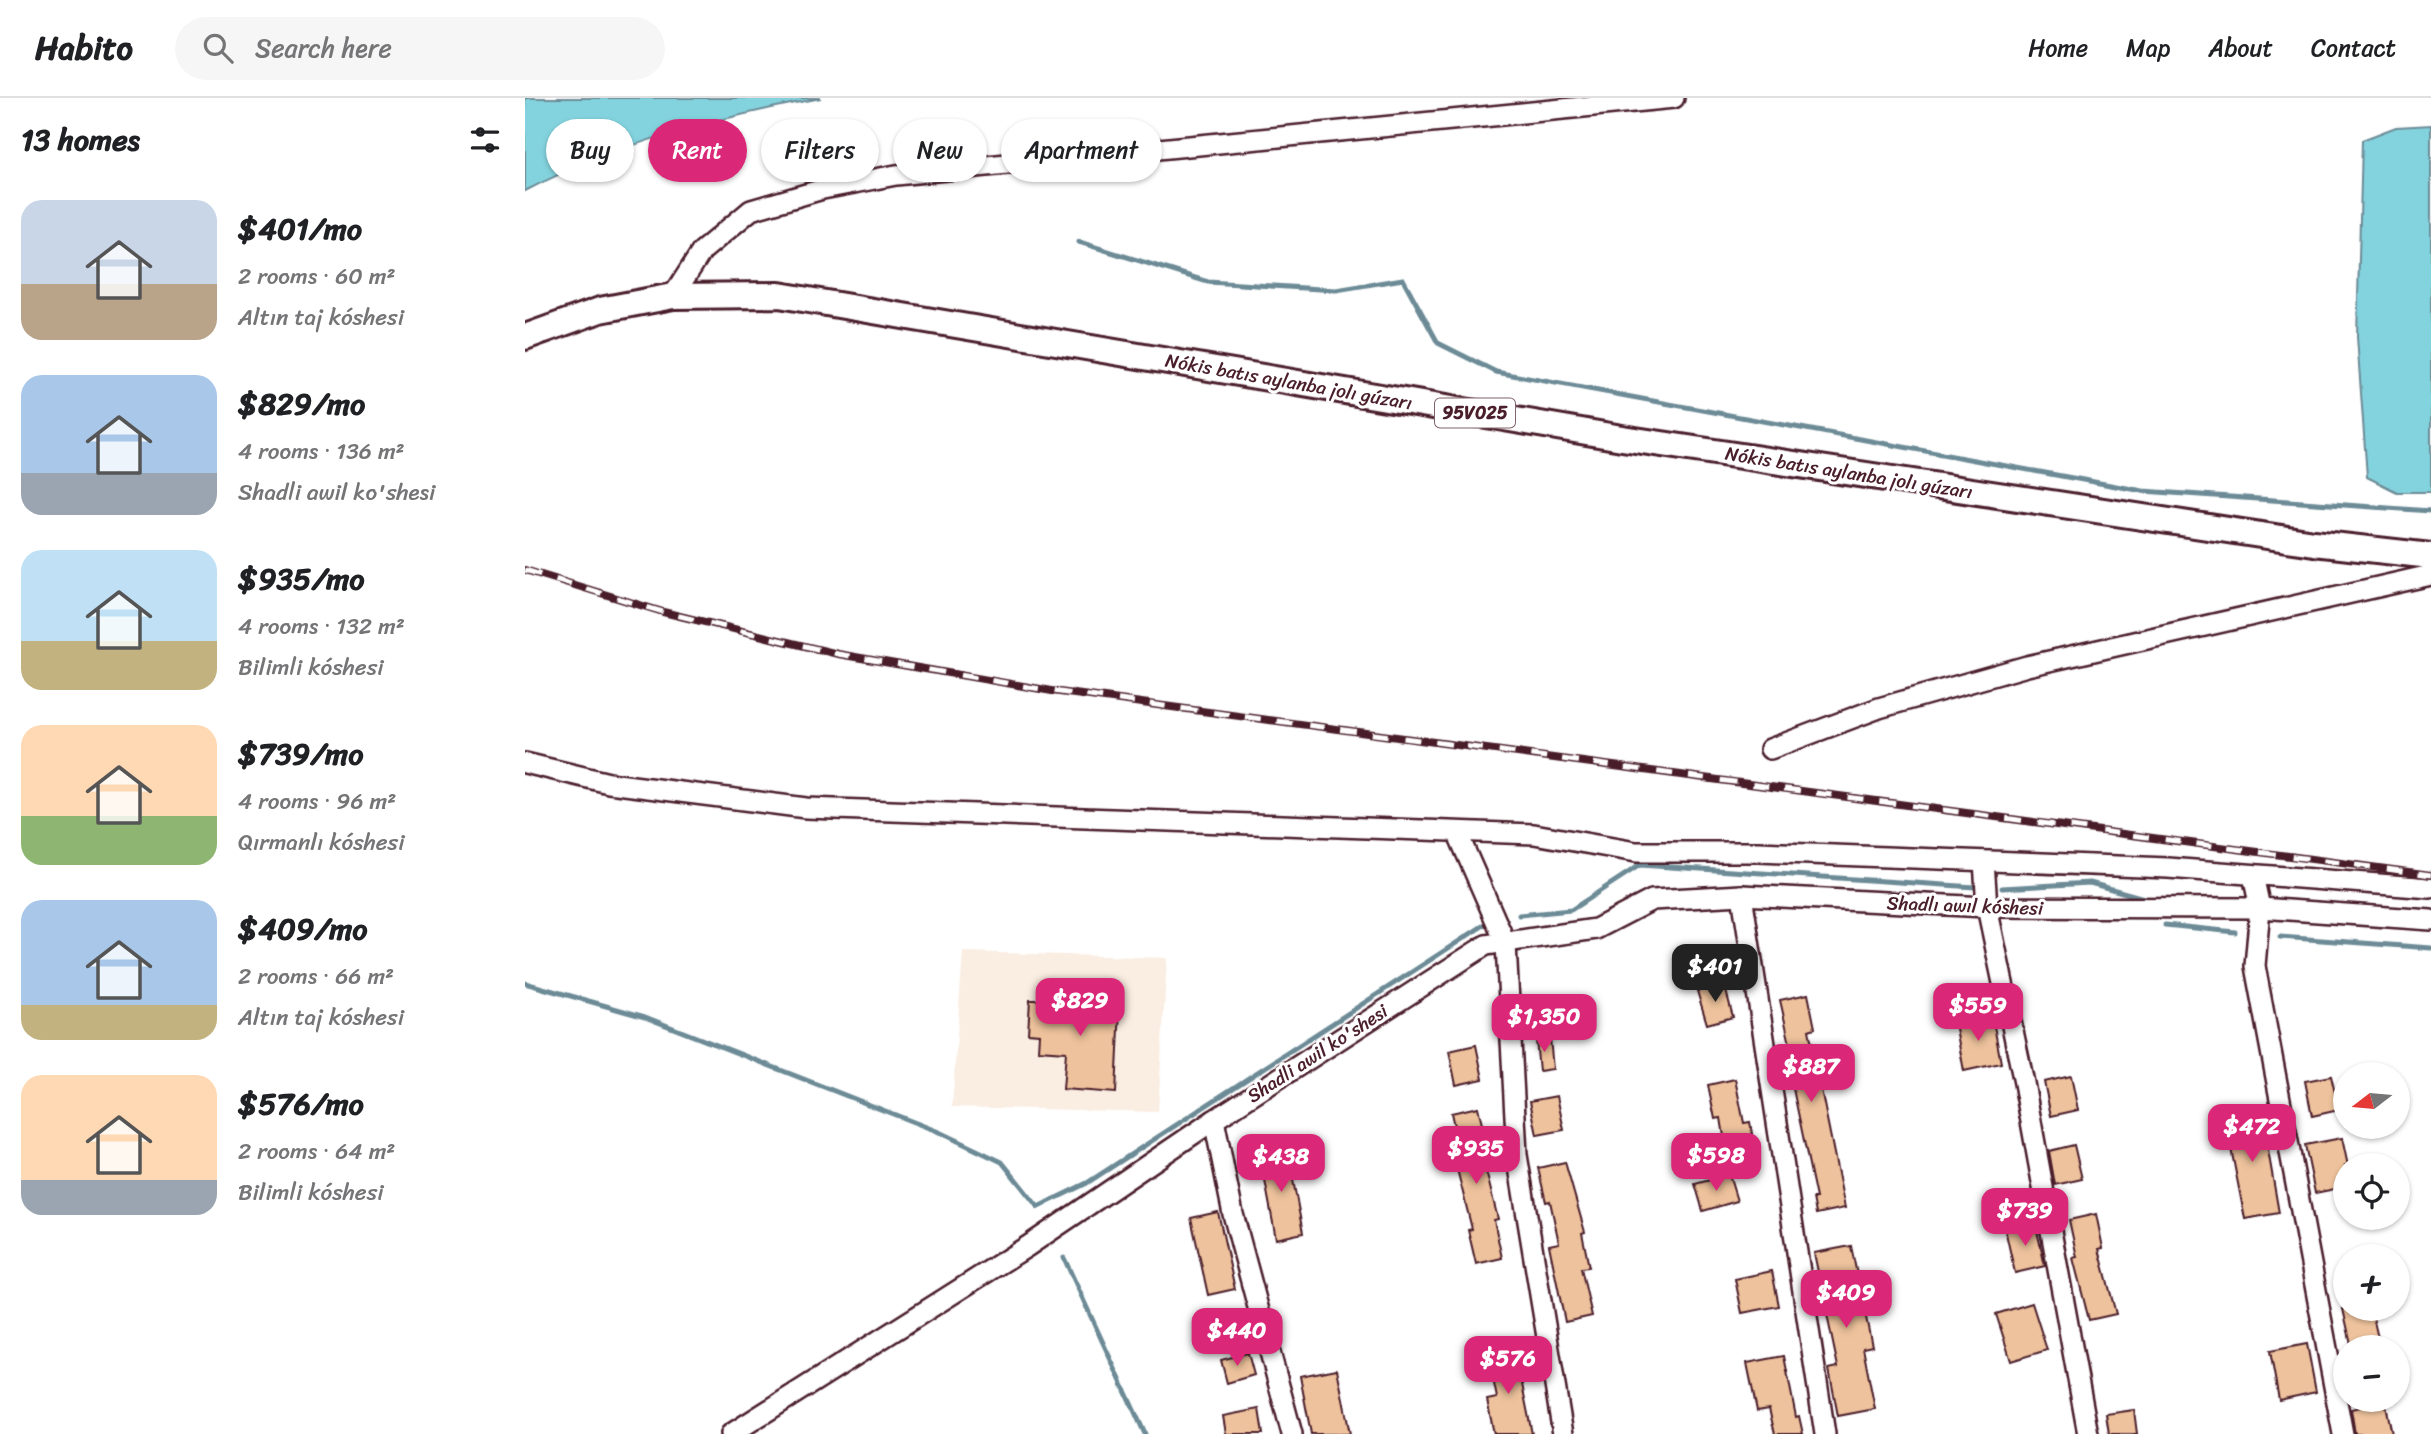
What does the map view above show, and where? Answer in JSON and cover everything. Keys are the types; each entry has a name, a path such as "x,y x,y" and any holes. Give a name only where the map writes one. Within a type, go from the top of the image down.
{"main road":[{"name":"Nókis batıs aylanba jolı gúzarı","path":"525,337 600,310 673,296 779,295 1622,438 2314,543 2431,556"}],"street":[{"path":"673,296 702,251 751,210 823,189 937,171 1674,98"},
{"path":"1770,749 1879,708 2027,666 2431,575"},
{"path":"525,763 609,783 806,808 1534,834 1636,852 1759,852 2168,868 2431,888"},
{"path":"1457,832 1506,944 1517,1154 1563,1434"},
{"path":"1984,861 1987,907 2024,1083 2088,1434"},
{"path":"2253,875 2260,908 2255,966 2343,1434"},
{"path":"1742,895 1825,1434"},
{"name":"Shadlı awıl kóshesi","path":"1506,944 1596,929 1652,900 1742,895 1987,907 2260,908 2431,920"},
{"name":"Shadli awil ko'shesi","path":"731,1434 1028,1246 1214,1120 1486,945 1506,944"},
{"path":"1214,1120 1233,1214 1292,1434"}],"shaded area":[{"path":"963,952 1167,958 1158,1112 952,1107"}],"water":[{"path":"525,98 821,98 723,119 648,119 648,141 634,145 634,119 546,119 546,181 525,191"},
{"path":"2431,125 2431,492 2397,492 2367,477 2357,337 2362,140 2396,127"}],"building":[{"path":"1724,983 1733,1017 1707,1024 1697,991"},
{"path":"1042,987 1058,988 1057,1002 1093,1005 1094,990 1110,991 1108,1006 1120,1007 1116,1093 1063,1089 1066,1052 1038,1050 1039,1034 1028,1033 1030,1000 1041,1000"},
{"path":"1808,994 1815,1028 1809,1030 1845,1208 1816,1214 1813,1198 1816,1198 1784,1046 1790,1044 1780,1000"},
{"path":"1992,1015 2001,1063 1964,1071 1955,1023"},
{"path":"1550,1038 1553,1069 1539,1071 1536,1040"},
{"path":"1476,1045 1483,1079 1456,1085 1449,1051"},
{"path":"2071,1076 2078,1110 2051,1116 2044,1082"},
{"path":"2331,1076 2333,1111 2312,1116 2305,1081"},
{"path":"1735,1079 1744,1123 1750,1122 1756,1157 1728,1161 1721,1118 1715,1119 1708,1085"},
{"path":"1557,1096 1564,1130 1537,1135 1530,1101"},
{"path":"1478,1107 1486,1142 1479,1143 1498,1219 1494,1220 1502,1258 1476,1264 1468,1230 1472,1229 1454,1157 1461,1156 1451,1113"},
{"path":"2261,1110 2279,1213 2245,1219 2225,1118"},
{"path":"2342,1139 2345,1153 2333,1153 2333,1189 2315,1193 2305,1145"},
{"path":"2074,1145 2082,1179 2055,1185 2049,1151"},
{"path":"1287,1148 1303,1233 1276,1239 1260,1154"},
{"path":"1565,1162 1585,1232 1582,1233 1589,1267 1581,1268 1592,1316 1565,1322 1549,1245 1559,1243 1550,1201 1546,1202 1538,1168"},
{"path":"1729,1175 1737,1201 1703,1211 1695,1184"},
{"path":"1218,1212 1235,1289 1208,1295 1191,1218"},
{"path":"2096,1214 2103,1248 2099,1249 2116,1314 2089,1320 2073,1258 2077,1257 2069,1220"},
{"path":"2035,1222 2045,1266 2015,1273 2005,1229"},
{"path":"1851,1246 1872,1346 1863,1348 1875,1409 1838,1416 1829,1369 1838,1367 1814,1253"},
{"path":"1772,1271 1779,1306 1742,1313 1735,1279"},
{"path":"2032,1303 2047,1350 2011,1361 1996,1314"},
{"path":"2346,1321 2374,1321 2377,1335 2349,1335"},
{"path":"2307,1344 2316,1392 2279,1400 2270,1351"},
{"path":"1515,1349 1532,1434 1494,1434 1487,1400 1497,1398 1488,1355"},
{"path":"1248,1353 1254,1375 1227,1383 1221,1360"},
{"path":"1784,1356 1796,1417 1799,1416 1803,1434 1775,1434 1769,1409 1757,1411 1747,1363"},
{"path":"1337,1369 1350,1434 1311,1434 1300,1376"},
{"path":"1259,1409 1263,1434 1226,1434 1223,1416"},
{"path":"2134,1410 2137,1434 2109,1434 2106,1414"},
{"path":"2351,1412 2387,1412 2392,1434 2355,1434"}],"waterway":[{"path":"1079,242 1208,282 1336,290 1403,279 1438,343 1496,372 2143,491 2431,511"},
{"path":"1519,915 1571,910 1640,865 1975,887"},
{"path":"2002,888 2090,883 2144,898"},
{"path":"525,983 645,1017 939,1132 1002,1162 1038,1207 1087,1183 1484,925"},
{"path":"2165,925 2235,932"},
{"path":"2280,937 2431,948"},
{"path":"1064,1258 1145,1434"}],"railway":[{"path":"525,570 663,612 838,654 1052,691 2431,875"}]}
